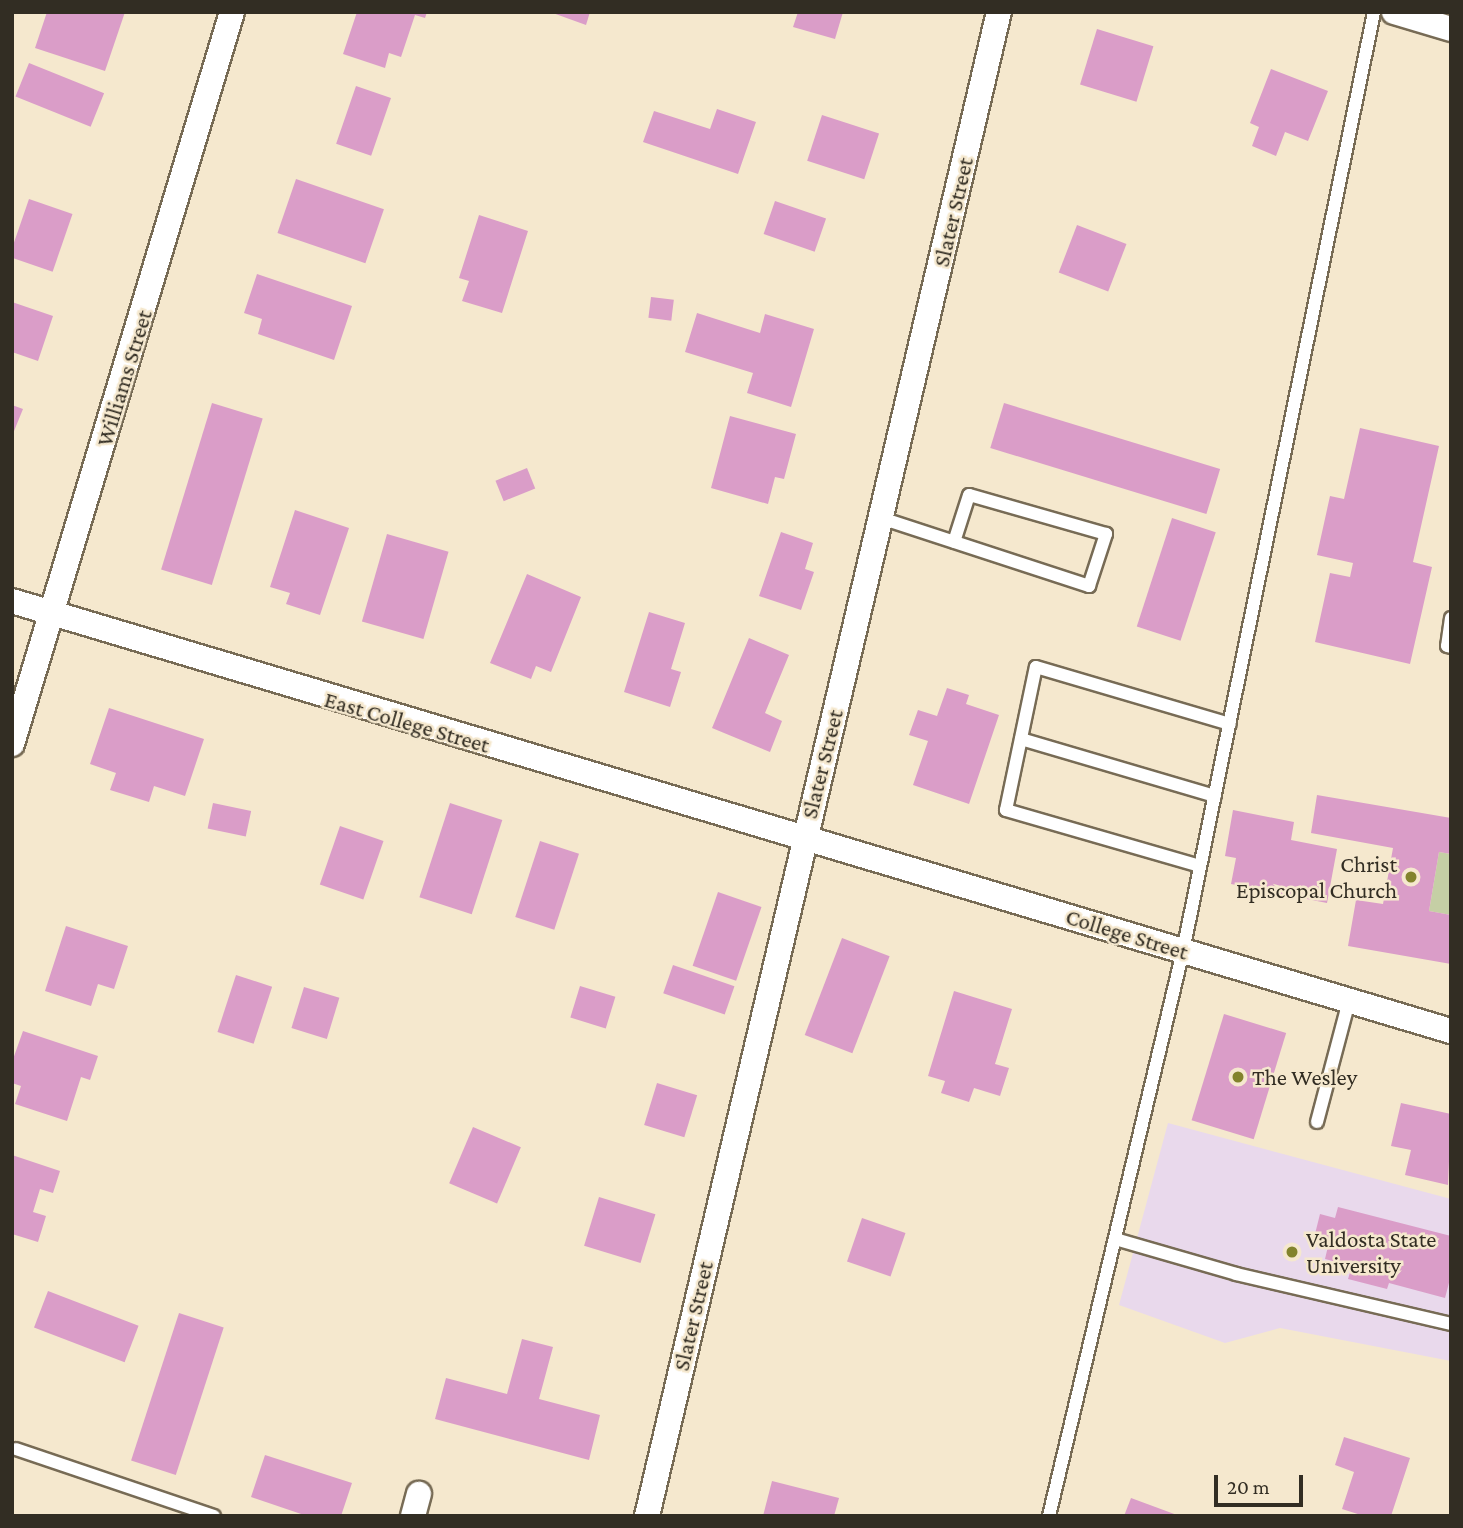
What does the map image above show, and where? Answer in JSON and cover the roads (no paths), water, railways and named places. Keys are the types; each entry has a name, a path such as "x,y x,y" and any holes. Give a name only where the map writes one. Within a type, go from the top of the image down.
{"street":[{"name":"Williams Street","path":"12,744 232,12"},
{"name":"Slater Street","path":"647,1516 999,12"},
{"path":"1394,12 1451,29"},
{"name":"East College Street","path":"12,601 467,740 804,836"},
{"name":"College Street","path":"804,836 1451,1031"}],"lane":[{"path":"1049,1516 1184,951 1374,12"},
{"path":"881,518 954,542 1089,586 1106,534 969,495 954,542"},
{"path":"1449,647 1451,618"},
{"path":"1200,866 1006,810 1036,667 1230,724"},
{"path":"1021,739 1215,796"},
{"path":"1317,1122 1349,1000"},
{"path":"1115,1239 1236,1274 1451,1324"},
{"path":"16,1449 214,1516"}],"place":[{"name":"Christ Episcopal Church","path":"1411,877"},
{"name":"The Wesley","path":"1238,1077"},
{"name":"Valdosta State University","path":"1292,1252"}]}
